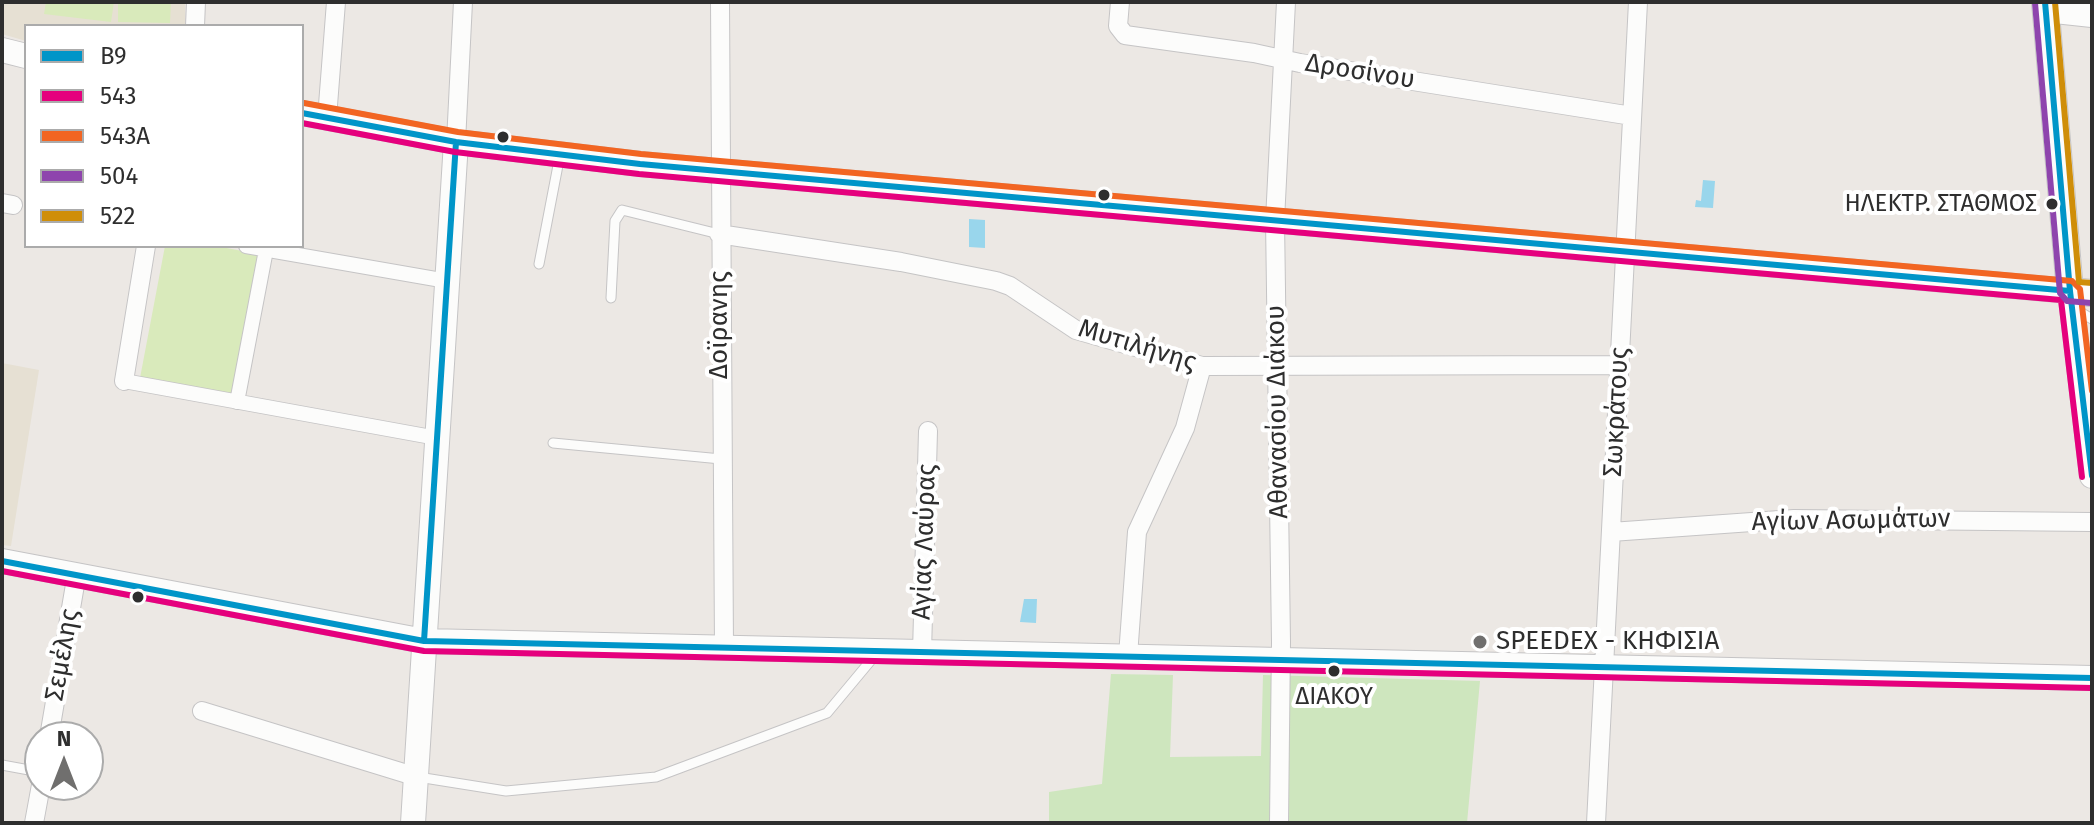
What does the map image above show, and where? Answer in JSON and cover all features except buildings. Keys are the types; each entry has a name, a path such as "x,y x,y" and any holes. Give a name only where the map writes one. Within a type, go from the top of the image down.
{"main road":[{"path":"2045,6 2082,302"}],"street":[{"path":"195,24 196,2"},
{"path":"327,118 336,2"},
{"path":"413,823 463,2"},
{"name":"Δοϊρανης","path":"720,2 719,234 724,647"},
{"name":"Δροσίνου","path":"1120,2 1118,26 1119,32 1125,35 1632,116"},
{"name":"Αθανασίου Διάκου","path":"1279,823 1281,660 1275,220 1286,2"},
{"name":"Σωκράτους","path":"1596,823 1638,2"},
{"path":"2045,6 2092,15"},
{"path":"2,50 24,56"},
{"path":"304,113 456,142 560,155 1625,251 2082,302 2092,476"},
{"name":"Μυτιλήνης","path":"719,234 901,262 996,281 1010,286 1076,330 1202,366 1619,365"},
{"path":"146,248 124,381 437,438"},
{"path":"256,248 447,281"},
{"path":"237,402 266,250"},
{"path":"1128,656 1137,532 1185,428 1202,366"},
{"name":"Αγίας Λαύρας","path":"922,652 928,431"},
{"name":"Αγίων Ασωμάτων","path":"1611,532 1794,519 2092,522"},
{"path":"2,561 424,641 2092,678"},
{"name":"Σεμέλης","path":"52,721 77,573"},
{"path":"202,711 417,777"},
{"path":"34,823 38,801"}],"lane":[{"path":"539,264 560,155"},
{"path":"611,298 615,221 625,209 719,234"},
{"path":"553,443 721,459"},
{"path":"417,777 506,791 656,777 827,713 879,651"},
{"path":"2,765 24,769"}],"shaded area":[{"path":"2,2 185,2 185,24 24,24 24,40 2,34"},
{"path":"2,363 39,370 11,546 2,545"}],"green space":[{"path":"46,2 114,2 111,22 44,14"},
{"path":"118,2 171,2 170,23 118,22"},
{"path":"165,248 226,248 258,254 231,395 140,378"},
{"path":"1111,674 1173,675 1170,757 1261,756 1263,675 1480,681 1467,823 1049,823 1049,792 1102,784"}],"water":[{"path":"1703,180 1715,181 1713,208 1695,207 1696,200 1701,201"},
{"path":"969,219 985,220 985,248 969,247"},
{"path":"1024,599 1037,599 1036,623 1020,622"}],"transit line":[{"name":"Β9","path":"2045,2 2070,291 2092,476"},
{"name":"522","path":"2055,2 2079,282 2092,283"},
{"name":"504","path":"2035,3 2060,293 2067,301 2091,303"},
{"name":"543A","path":"304,103 458,132 641,154 2072,281 2080,289 2092,391"},
{"name":"Β9","path":"304,113 456,142 640,164 2070,291"},
{"name":"543","path":"304,123 455,152 639,174 2061,300 2082,477"},
{"name":"Β9","path":"424,641 456,142"},
{"name":"Β9","path":"2,561 424,641 2092,678"},
{"name":"543","path":"2,571 424,651 2092,688"}],"place":[{"name":"ΗΛΕΚΤΡ. ΣΤΑΘΜΟΣ","path":"2052,204"},
{"name":"SPEEDEX - ΚΗΦΙΣΙΑ","path":"1480,642"},
{"name":"ΔΙΑΚΟΥ","path":"1334,671"}]}
